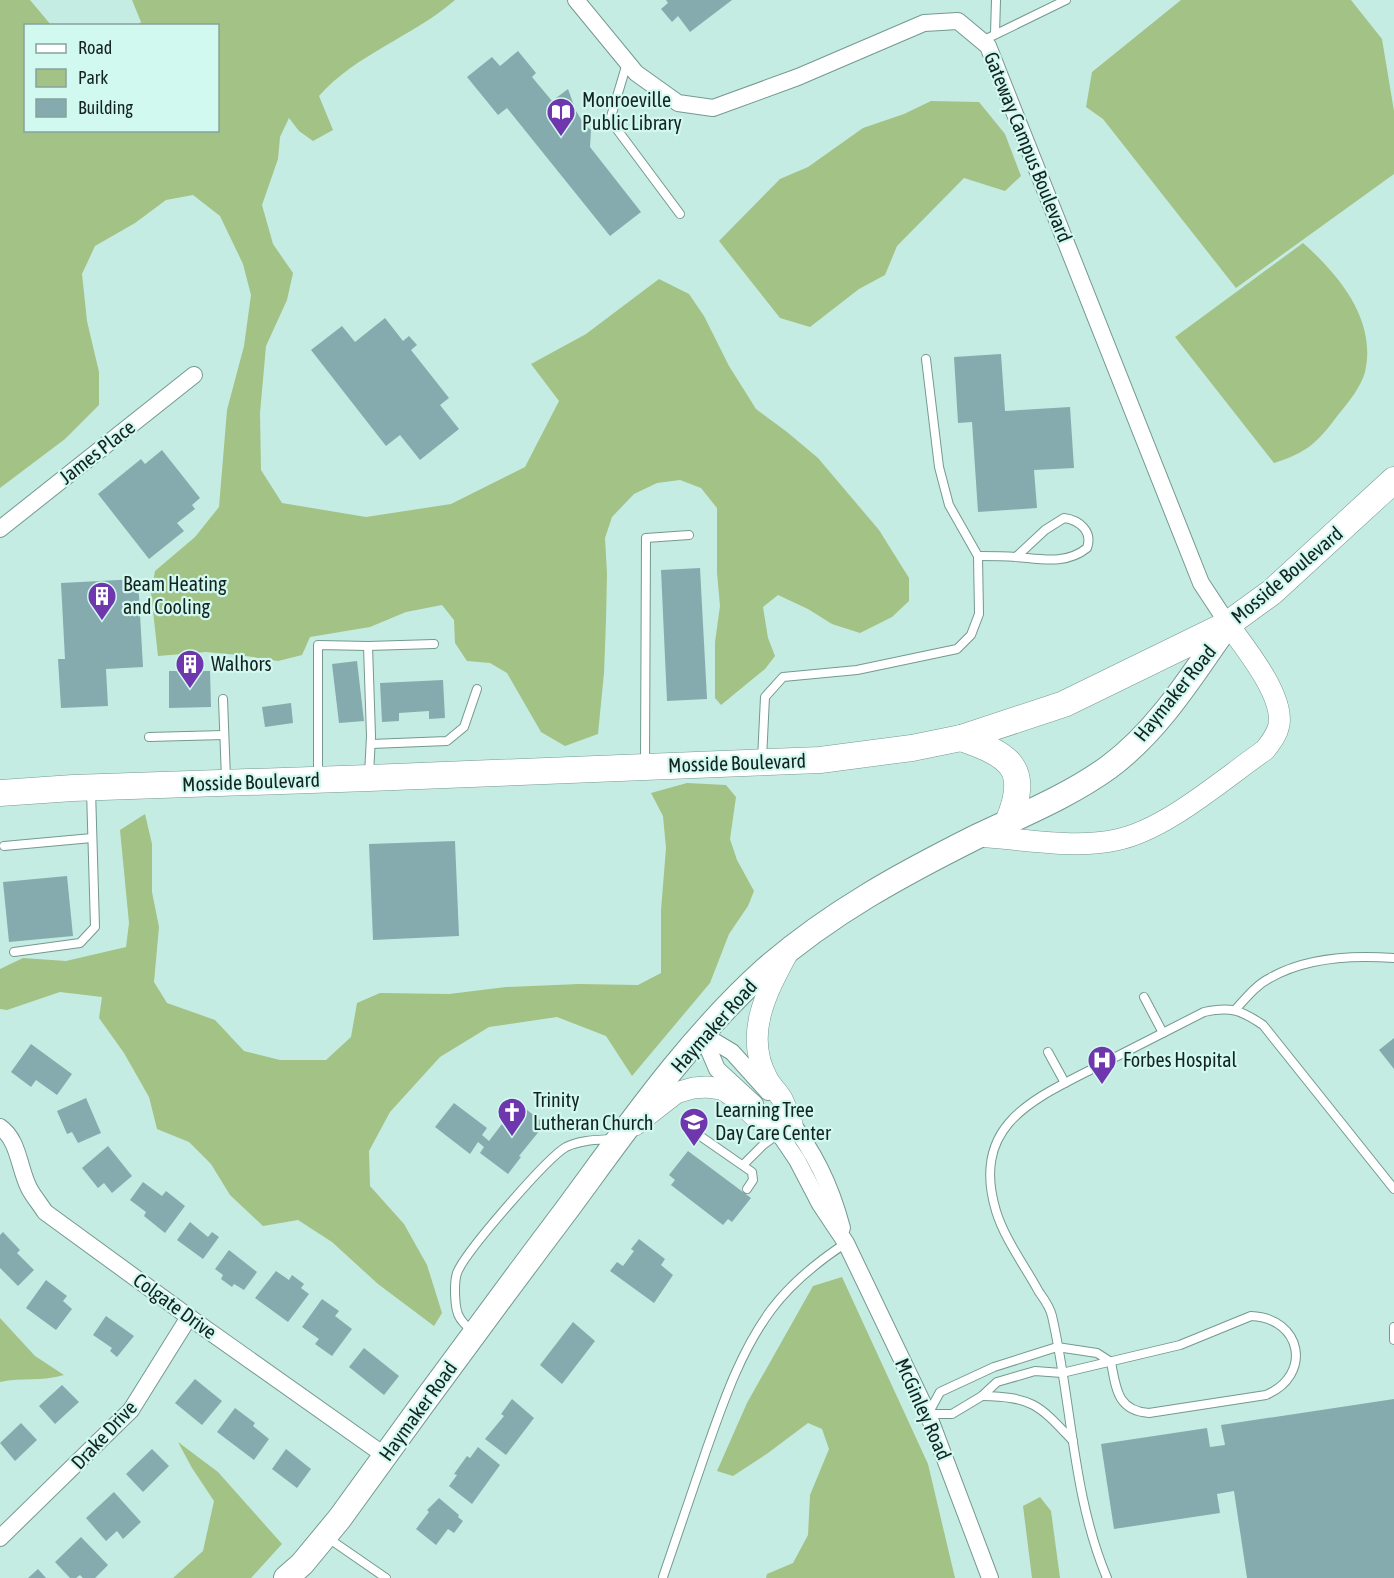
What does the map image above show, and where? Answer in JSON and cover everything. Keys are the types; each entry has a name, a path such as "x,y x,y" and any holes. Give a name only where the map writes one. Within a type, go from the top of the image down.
{"main road":[{"name":"Mosside Boulevard","path":"0,793 91,787 820,760 912,748 961,738 1064,704 1228,624 1272,592 1394,480"},
{"name":"Haymaker Road","path":"286,1578 302,1564 325,1536 618,1139 702,1034 766,970 850,905 886,883 1065,795 1111,765 1157,721 1177,697 1228,624"},
{"path":"961,738 992,749 1014,770 1018,780 1018,795 1008,822"}],"street":[{"name":"Gateway Campus Boulevard","path":"576,0 636,73 678,103 713,108 798,77 924,23 958,21 989,37 988,46 1201,583 1228,624"},
{"name":"James Place","path":"0,529 194,375"},
{"path":"978,836 1074,844 1116,840 1145,831 1176,813 1265,750 1275,737 1279,723 1274,695 1228,624"},
{"path":"786,1129 781,1098 768,1080 758,1048 760,1011 766,994 788,952"},
{"name":"McGinley Road","path":"702,1034 717,1069 786,1129 797,1160 820,1204 846,1244 928,1413 990,1578"},
{"path":"618,1139 676,1093 707,1087 722,1089 737,1099 755,1117 786,1129"},
{"name":"Colgate Drive","path":"0,1127 5,1130 15,1149 29,1188 45,1212 384,1455"},
{"name":"Drake Drive","path":"0,1538 131,1410 189,1317"}],"lane":[{"path":"989,37 996,0"},
{"path":"989,37 1066,0"},
{"path":"627,63 610,120 680,214"},
{"path":"762,762 765,697 783,677 857,670 957,649 971,635 979,614 978,556 949,506 942,476 926,359"},
{"path":"978,556 1016,557 1043,561 1071,558 1088,548 1090,540 1085,528 1075,519 1064,518 1045,530 1016,557"},
{"path":"645,767 646,538 689,535"},
{"path":"318,780 318,645 434,645"},
{"path":"368,646 371,744 369,778"},
{"path":"371,744 447,741 464,727 477,689"},
{"path":"223,699 226,783"},
{"path":"149,737 224,735"},
{"path":"14,952 80,943 95,927 91,787"},
{"path":"4,846 92,838"},
{"path":"1236,1010 1252,990 1270,978 1298,966 1324,960 1363,956 1394,958"},
{"path":"1144,997 1163,1032"},
{"path":"1107,1578 1095,1551 1083,1502 1052,1313 1007,1235 997,1212 991,1186 990,1169 997,1141 1014,1116 1027,1105 1065,1083 1204,1012 1221,1008 1236,1010 1263,1025 1394,1189"},
{"path":"1048,1052 1065,1083"},
{"path":"743,1165 763,1145 786,1129"},
{"path":"703,1138 743,1165 754,1176 747,1189"},
{"path":"474,1334 458,1316 455,1297 458,1273 478,1242 546,1163 567,1147 590,1140 618,1139"},
{"path":"656,1578 664,1578 726,1395 746,1350 770,1311 795,1282 819,1260 846,1244"},
{"path":"1111,1362 1097,1353 1058,1347 994,1367 940,1392 928,1413 952,1414 982,1396 997,1382 1035,1371 1062,1373 1111,1362 1180,1345 1251,1316 1269,1319 1286,1329 1293,1341 1296,1355 1295,1368 1279,1390 1266,1395 1149,1413 1132,1410 1120,1398 1111,1362"},
{"path":"1394,1327 1394,1341"},
{"path":"982,1396 1010,1397 1031,1403 1047,1413 1073,1441"},
{"path":"325,1536 386,1578"}],"green space":[{"path":"0,0 30,0 50,24 24,24 24,132 219,132 219,24 139,24 141,22 132,0 455,0 439,13 350,68 319,96 333,130 313,141 299,131 289,118 280,137 278,159 262,205 273,244 293,273 287,300 266,346 260,413 261,470 282,503 366,517 451,504 525,467 559,401 531,364 586,334 659,279 689,294 704,316 729,366 756,409 818,458 879,530 909,578 909,601 892,617 860,633 832,624 808,609 778,595 763,607 768,638 775,656 765,669 721,705 715,698 715,642 720,606 717,573 717,508 701,488 680,480 657,483 634,494 612,517 605,538 606,620 598,734 565,746 541,732 507,673 490,663 467,661 455,643 454,620 442,605 406,612 370,627 310,637 302,655 278,661 206,652 158,656 151,593 155,571 195,537 219,507 227,410 244,346 251,295 243,264 220,216 193,195 166,200 135,223 95,246 82,274 87,321 99,372 99,405 65,439 0,488"},
{"path":"1181,0 1351,0 1382,39 1394,111 1394,174 1236,288 1103,119 1086,107 1092,72"},
{"path":"931,101 979,102 1005,134 1021,176 1005,191 964,178 897,246 885,275 859,289 810,327 780,318 719,241 780,179 808,167 863,128 904,114"},
{"path":"1303,243 1330,269 1352,300 1365,334 1367,353 1365,372 1354,395 1317,440 1295,455 1274,463 1175,337"},
{"path":"687,783 726,785 736,797 730,839 737,860 754,891 748,906 729,934 710,983 632,1076 606,1036 557,1017 489,1027 440,1057 390,1112 369,1151 370,1186 404,1224 427,1265 442,1313 434,1326 378,1284 332,1242 298,1220 263,1226 230,1195 211,1164 189,1142 157,1129 149,1097 124,1053 99,1018 102,997 60,992 7,1010 0,1009 0,969 23,958 66,961 126,947 129,923 120,830 145,814 152,844 152,892 159,927 154,982 167,1003 215,1020 244,1051 280,1060 326,1060 351,1037 357,1003 380,993 449,994 506,987 579,984 638,985 661,973 661,910 666,848 663,816 651,793"},
{"path":"842,1277 928,1464 955,1578 766,1578 767,1574 793,1563 808,1535 810,1495 829,1449 822,1429 808,1423 733,1476 717,1471 747,1403 813,1286"},
{"path":"0,1318 35,1356 64,1375 0,1382"},
{"path":"178,1442 218,1472 282,1544 251,1578 173,1578 203,1551 214,1501"},
{"path":"1040,1497 1051,1511 1060,1578 1032,1578 1023,1506"}],"building":[{"path":"666,0 732,0 690,32 678,16 672,22 661,9 668,3"},
{"name":"Monroeville Public Library","path":"518,51 536,73 532,77 552,101 568,89 576,111 591,130 590,147 641,212 610,236 507,108 498,115 467,77 492,57 500,66"},
{"path":"385,318 403,341 409,336 417,345 411,350 449,398 440,405 459,429 420,460 400,435 386,446 311,350 342,326 355,342"},
{"path":"1001,354 1005,411 1070,407 1074,468 1034,470 1037,508 978,512 972,422 958,423 954,357"},
{"path":"162,450 200,498 192,505 195,509 177,523 184,531 149,559 98,494 141,459 145,464"},
{"path":"700,568 707,699 667,701 661,570"},
{"name":"Beam Heating and Cooling","path":"138,579 143,667 106,669 108,706 61,708 58,659 65,659 61,583"},
{"path":"357,661 364,721 339,723 332,664"},
{"name":"Walhors","path":"169,671 210,671 211,707 169,708"},
{"path":"443,680 445,718 429,719 429,711 399,713 399,721 382,722 380,683"},
{"path":"291,703 293,723 265,727 262,707"},
{"path":"455,841 459,936 373,940 369,844"},
{"path":"67,876 73,936 9,942 3,882"},
{"path":"1394,1038 1394,1069 1379,1050"},
{"path":"31,1044 72,1074 57,1095 36,1080 31,1087 11,1072"},
{"path":"86,1098 101,1133 78,1143 72,1132 67,1134 57,1111"},
{"name":"Trinity Lutheran Church","path":"454,1103 487,1128 482,1135 489,1141 518,1103 545,1124 519,1156 521,1157 508,1174 480,1153 484,1147 478,1142 470,1154 435,1127"},
{"path":"108,1146 132,1176 112,1193 104,1183 98,1188 82,1168"},
{"path":"688,1151 751,1198 732,1222 728,1219 723,1225 671,1185 675,1180 669,1175"},
{"path":"143,1182 162,1196 166,1191 185,1206 165,1233 144,1216 146,1212 130,1200"},
{"path":"190,1222 208,1237 212,1232 219,1237 203,1259 177,1240"},
{"path":"3,1232 20,1250 17,1253 34,1270 18,1286 0,1268 0,1235"},
{"path":"639,1239 665,1259 661,1265 673,1275 654,1303 610,1271 617,1262 623,1266 634,1251 631,1249"},
{"path":"229,1250 257,1272 244,1290 234,1284 232,1287 221,1279 223,1275 215,1269"},
{"path":"276,1271 289,1280 292,1275 304,1284 301,1288 309,1294 288,1322 255,1298"},
{"path":"46,1280 67,1296 63,1301 72,1309 56,1330 26,1308"},
{"path":"322,1299 339,1311 335,1316 352,1329 332,1356 315,1344 319,1339 302,1327"},
{"path":"106,1316 134,1336 117,1357 110,1351 112,1348 93,1335"},
{"path":"573,1322 595,1341 562,1384 540,1365"},
{"path":"364,1348 399,1376 384,1395 349,1367"},
{"path":"195,1379 222,1401 202,1425 175,1403"},
{"path":"62,1385 79,1402 55,1424 39,1406"},
{"path":"512,1399 534,1418 506,1455 485,1439 504,1416 501,1414"},
{"path":"1394,1399 1394,1578 1247,1578 1234,1491 1217,1494 1220,1513 1114,1529 1101,1444 1207,1428 1210,1447 1225,1445 1221,1425"},
{"path":"235,1408 255,1423 253,1426 269,1439 254,1460 217,1432"},
{"path":"21,1423 37,1440 15,1461 0,1443"},
{"path":"478,1447 500,1465 472,1504 449,1486 457,1475 454,1474 467,1456 470,1458"},
{"path":"152,1449 169,1466 143,1492 126,1474"},
{"path":"286,1449 311,1469 297,1488 272,1469"},
{"path":"114,1492 141,1522 123,1539 117,1531 106,1541 86,1518"},
{"path":"439,1498 463,1521 454,1533 448,1529 436,1545 416,1529 429,1512 427,1510"},
{"path":"81,1537 108,1565 95,1578 83,1578 80,1575 70,1578 55,1562"},
{"path":"38,1569 46,1578 28,1578"}],"place":[{"name":"Monroeville Public Library","path":"561,138"},
{"name":"Beam Heating and Cooling","path":"102,622"},
{"name":"Walhors","path":"190,690"},
{"name":"Forbes Hospital","path":"1102,1086"},
{"name":"Trinity Lutheran Church","path":"512,1138"},
{"name":"Learning Tree Day Care Center","path":"694,1148"}]}
